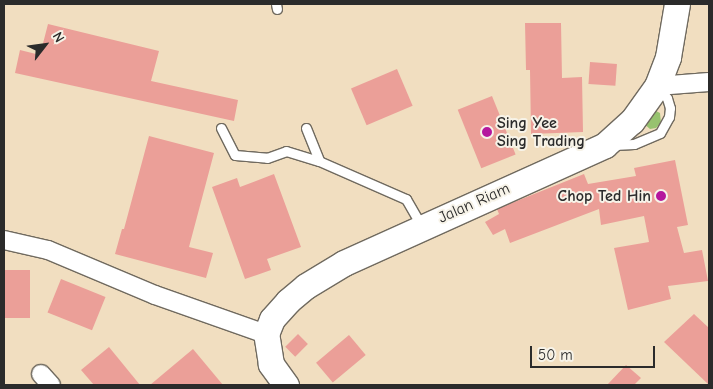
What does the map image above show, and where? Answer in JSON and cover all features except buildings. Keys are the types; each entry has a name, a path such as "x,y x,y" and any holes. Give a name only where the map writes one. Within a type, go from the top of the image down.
{"street":[{"name":"Jalan Riam","path":"266,334 277,313 288,301 306,286 344,262 605,145 632,120 657,86 668,57 677,4"},
{"path":"657,86 709,82"},
{"path":"4,240 48,250 156,295 266,334 271,364 286,385"}],"lane":[{"path":"221,128 235,155 267,158 286,151 319,161 406,199 422,227"},
{"path":"306,128 319,161"}],"green space":[{"path":"654,110 660,113 661,123 656,128 650,129 643,123"}],"place":[{"name":"Sing Yee Sing Trading","path":"487,132"},
{"name":"Chop Ted Hin","path":"661,196"}]}
